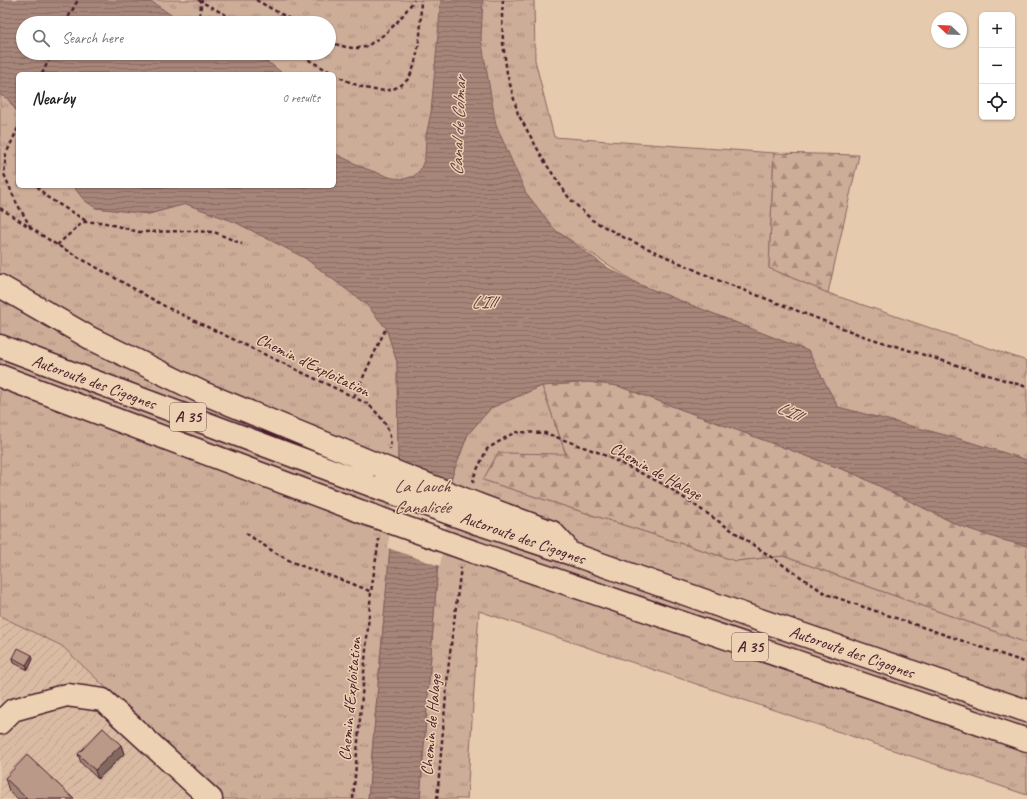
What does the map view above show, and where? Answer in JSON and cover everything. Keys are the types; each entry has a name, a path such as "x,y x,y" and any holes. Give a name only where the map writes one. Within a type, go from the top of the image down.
{"main road":[{"path":"0,286 92,339 203,393 384,458 478,514"},
{"name":"Autoroute des Cigognes","path":"0,346 376,487 478,514 572,554 1027,711"},
{"name":"Autoroute des Cigognes","path":"0,376 376,524 474,552 1027,740"},
{"path":"0,723 13,710 66,695 103,700 211,799"}],"path":[{"path":"68,16 78,0"},
{"path":"198,0 228,16"},
{"path":"199,16 202,0"},
{"path":"256,0 285,16"},
{"path":"336,44 352,48 366,47 383,36 398,22 414,0"},
{"path":"336,75 351,83 375,91 392,89 407,81 413,67 420,39 421,0"},
{"path":"503,0 503,43 507,73 518,114 546,164 569,198 592,220 625,238 715,279 863,336 1027,387"},
{"path":"43,72 49,60"},
{"path":"309,60 330,72"},
{"path":"16,132 6,154 4,174 15,200 32,229"},
{"path":"39,188 46,197 88,222"},
{"name":"Chemin d'Exploitation","path":"0,208 58,246 168,308 368,404 386,422 391,442 384,458"},
{"path":"58,246 83,222 102,222 139,232 214,232 242,244"},
{"path":"354,397 386,328"},
{"name":"Chemin de Halage","path":"474,476 487,449 515,432 546,433 600,453 665,485 826,594 1027,663"},
{"name":"Chemin d'Exploitation","path":"354,799 376,524"},
{"path":"246,533 274,552 301,566 354,584 371,592"},
{"name":"Chemin de Halage","path":"437,799 449,661 459,581"}],"shaded area":[{"path":"0,616 62,646 223,799 0,799"}],"green space":[{"path":"127,0 534,0 535,60 554,137 774,153 769,268 828,293 1027,361 1027,460 960,439 838,407 808,351 638,284 555,230 526,193 420,170 413,177 405,179 387,177 336,154 336,72 281,72 272,65 262,60 336,60 336,16 173,16 152,2"},
{"path":"0,95 7,98 16,110 16,188 75,188 84,200 96,208 149,214 186,204 235,222 305,258 367,305 386,328 397,362 398,457 368,799 223,799 62,646 0,616"},
{"path":"774,153 859,155 828,293 769,268"},
{"path":"589,382 618,386 855,474 958,525 999,539 1027,546 1027,643 783,556 736,561 483,480 498,453 566,454 542,386"},
{"path":"542,386 566,455 498,453 483,480 736,561 783,556 1027,643 1027,795 479,611 467,799 420,799 438,563 451,479 468,434 491,408"}],"water":[{"path":"0,0 127,0 152,2 173,16 16,16 16,60 262,60 272,65 281,72 16,72 16,110 7,98 0,95"},
{"name":"L'Ill","path":"441,0 483,0 481,38 496,125 526,193 555,230 608,268 638,284 808,351 838,407 960,439 1027,460 1027,546 999,539 958,525 855,474 618,386 589,382 542,386 491,408 468,434 451,479 438,563 420,799 368,799 398,457 397,362 386,328 367,305 305,258 235,222 186,204 149,214 96,208 84,200 75,188 336,188 336,154 364,168 392,178 404,179 414,176 420,170 425,158 426,136 431,112"}],"pier":[{"path":"396,459 453,482 440,566 388,548"}],"building":[{"path":"18,648 32,655 26,665 13,658"},
{"path":"103,728 121,745 95,770 78,754"},
{"path":"27,755 74,799 27,799 5,778"}],"water label":[{"name":"Canal de Colmar","path":"458,126"},
{"name":"La Lauch Canalisée","path":"422,496"}]}
